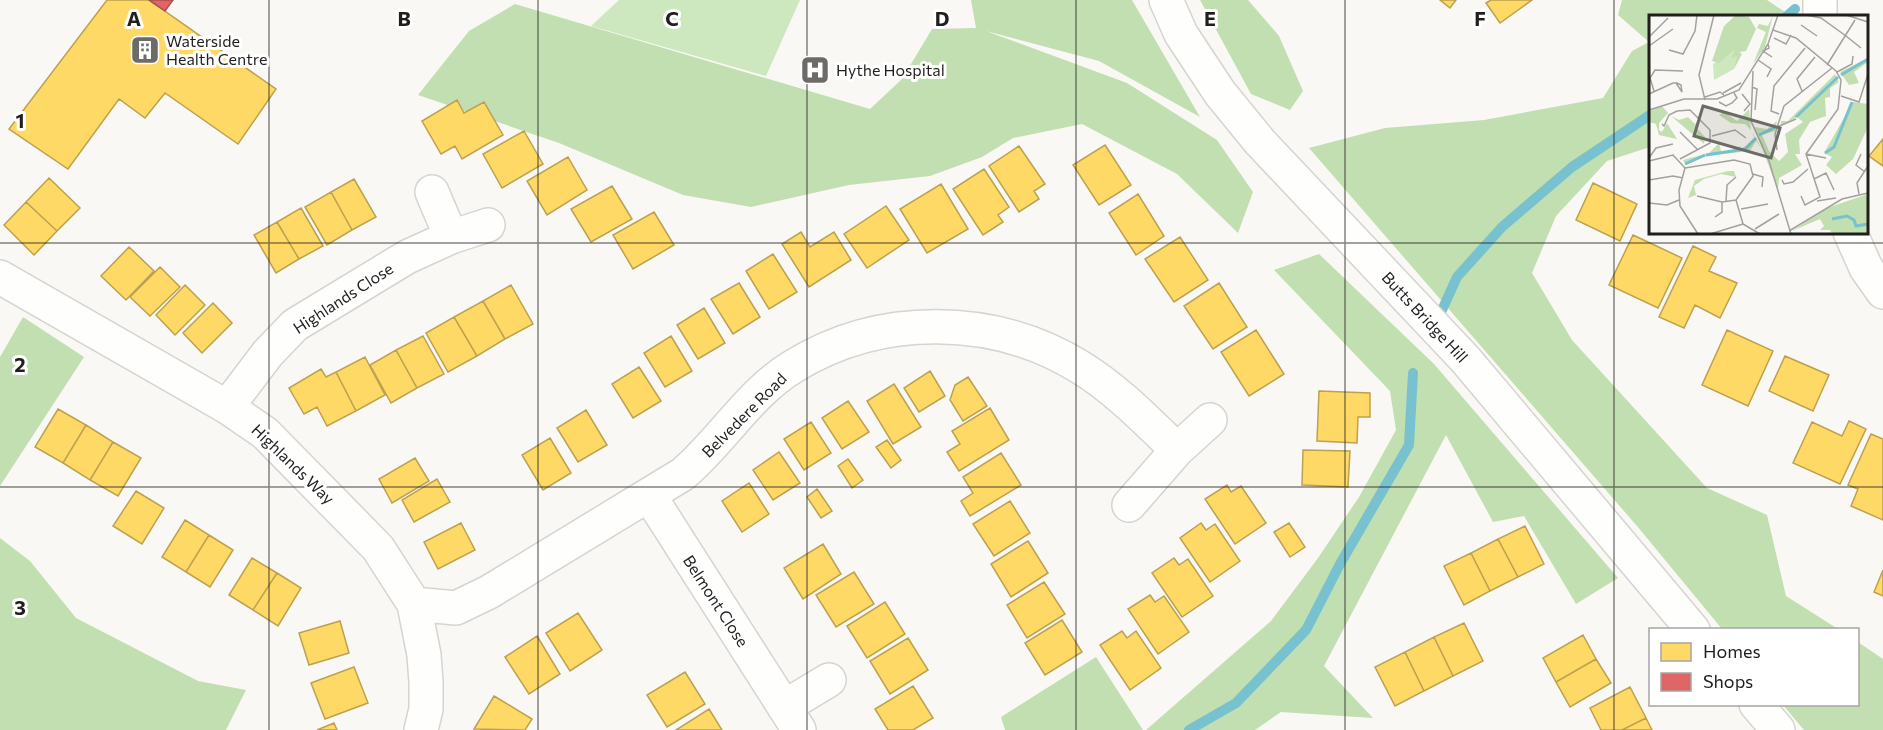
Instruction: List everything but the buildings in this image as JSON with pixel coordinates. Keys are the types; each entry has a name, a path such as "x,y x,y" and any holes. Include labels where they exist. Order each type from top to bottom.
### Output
{"street":[{"name":"Butts Bridge Hill","path":"1166,0 1181,34 1220,93 1260,142 1465,359 1691,628"},
{"path":"432,192 451,237"},
{"name":"Highlands Close","path":"227,406 268,353 295,325 399,262 451,237 489,225"},
{"path":"1851,234 1866,268 1883,292"},
{"name":"Highlands Way","path":"0,277 227,406 265,433 378,548 414,604 425,664 426,709 422,730"},
{"name":"Belvedere Road","path":"414,604 456,608 472,601 649,495 699,461 766,389 792,366 845,342 875,334 936,325 992,332 1061,356 1101,382 1177,450"},
{"path":"1129,505 1177,450 1210,420"},
{"name":"Belmont Close","path":"649,495 792,718 829,680"},
{"path":"1757,706 1778,730"}],"green space":[{"path":"619,0 800,0 766,76 591,26"},
{"path":"971,0 1132,0 1200,117 1099,61 986,31 1127,83 1217,140 1253,192 1238,233 1177,174 1082,124 1013,138 982,157 930,176 849,185 751,207 683,195 559,143 418,95 469,31 515,4 870,109 902,79 932,29 976,28"},
{"path":"1200,0 1248,0 1279,36 1303,91 1290,110 1251,94"},
{"path":"1622,0 1767,0 1790,15 1649,15 1649,42 1618,15"},
{"path":"1649,42 1649,147 1607,161 1556,216 1532,273 1572,340 1707,488 1767,515 1786,596 1836,628 1721,628 1637,526 1309,148 1385,128 1484,120 1603,98 1632,51"},
{"path":"1319,254 1434,364 1618,578 1576,604 1524,516 1493,522 1446,435 1324,666 1373,718 1281,712 1255,730 1146,730 1271,621 1318,558 1359,497 1396,430 1390,391 1274,270"},
{"path":"23,317 84,357 0,486 0,357"},
{"path":"0,538 30,561 76,618 198,681 246,690 226,730 0,730"},
{"path":"1859,643 1883,659 1883,730 1804,730 1784,706 1859,706"},
{"path":"1096,657 1143,730 1005,730 1001,717"}],"waterway":[{"path":"1788,15 1795,9"},
{"path":"1442,310 1457,277 1502,227 1572,167 1649,116"},
{"path":"1189,730 1236,703 1306,630 1340,564 1409,445 1413,373"}],"place":[{"name":"Waterside Health Centre","path":"145,50"},
{"name":"Hythe Hospital","path":"815,70"}]}
